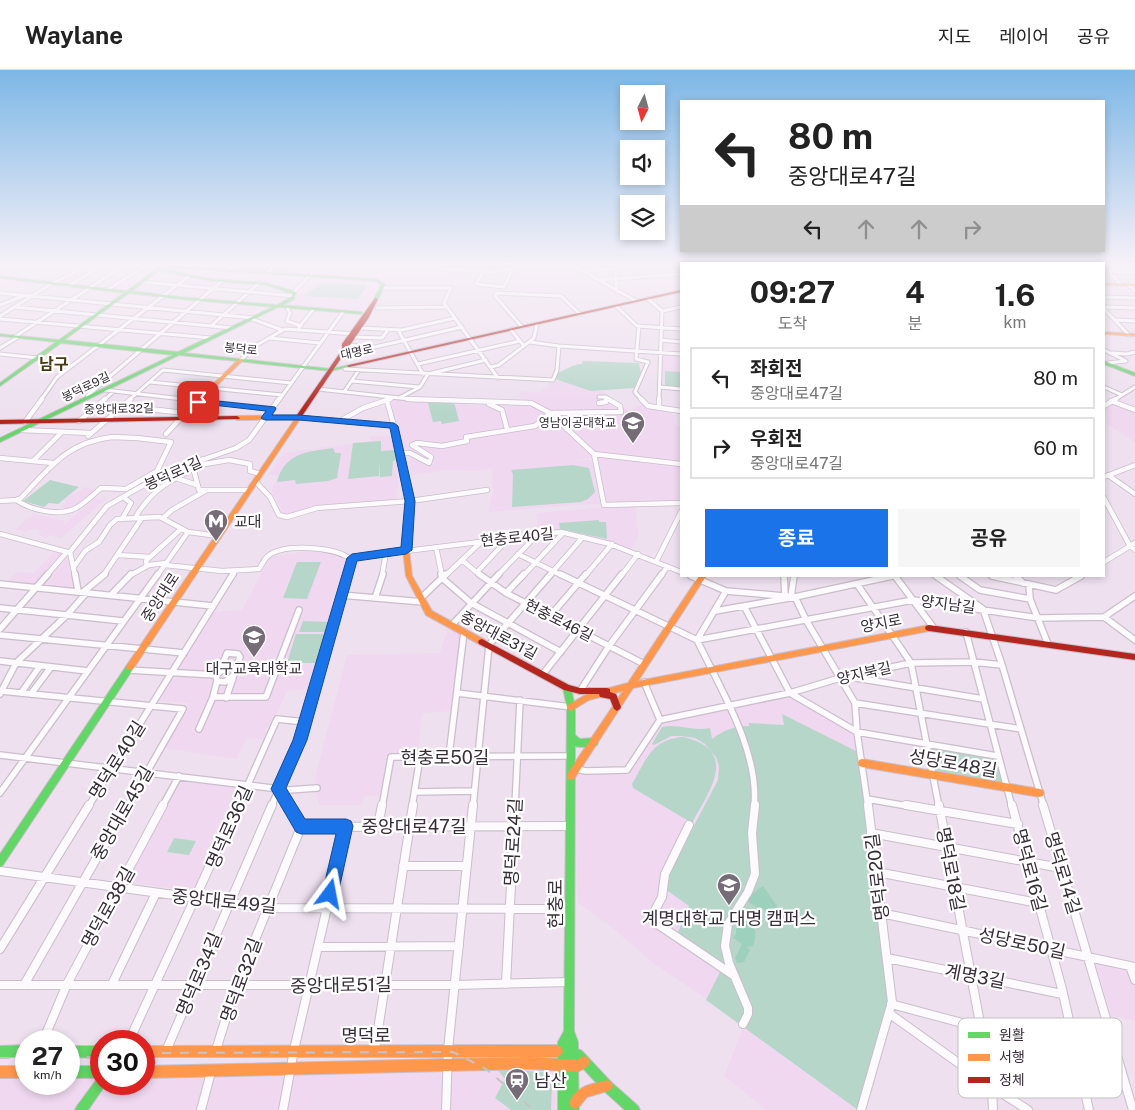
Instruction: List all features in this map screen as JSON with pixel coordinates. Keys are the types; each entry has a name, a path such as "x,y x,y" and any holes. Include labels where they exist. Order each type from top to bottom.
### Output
{"main road":[{"path":"0,385 96,315"},
{"name":"봉덕로9길","path":"0,440 260,315"},
{"name":"중앙대로","path":"0,862 106,701 338,360 346,347 344,344 355,333 366,315"},
{"name":"대명로","path":"331,370 351,368 410,352 578,315"},
{"path":"1105,333 1132,335"},
{"name":"봉덕로","path":"0,335 331,370"},
{"path":"182,416 241,360"},
{"path":"313,368 329,365 338,360 341,365 351,368"},
{"path":"1105,361 1135,375"},
{"path":"313,368 324,379 351,368"},
{"name":"중앙대로32길","path":"0,422 79,421 182,416 299,417"},
{"path":"299,417 394,426"},
{"name":"중앙대로31길","path":"394,426 410,501 406,550 409,576 429,613 567,688 607,691"},
{"path":"571,776 633,685 644,664 703,579"},
{"name":"양지로","path":"633,685 933,627 1134,658"},
{"name":"중앙대로31길","path":"571,707 580,700 633,685"},
{"path":"567,688 571,707"},
{"path":"597,695 613,696 618,707"},
{"name":"현충로","path":"571,707 569,1031 572,1052 573,1108"},
{"path":"570,736 576,743 594,742"},
{"name":"성당로48길","path":"862,763 1040,793"},
{"name":"현충로","path":"564,1110 564,1042 569,1031"},
{"name":"명덕로","path":"155,1052 448,1050 572,1052"},
{"path":"0,1052 15,1051"},
{"path":"572,1052 578,1055 607,1086 634,1110"},
{"name":"명덕로","path":"155,1072 529,1063 578,1066 584,1062"},
{"path":"0,1072 15,1072"},
{"path":"573,1108 576,1099 586,1090 607,1086"},
{"path":"81,1110 92,1095"}],"street":[{"path":"0,348 49,315"},
{"path":"91,315 172,324 232,328"},
{"path":"25,422 57,377 140,315"},
{"path":"87,398 88,394 183,315"},
{"path":"209,315 253,318 282,330 355,333 398,330 455,318"},
{"path":"289,315 287,321 301,326"},
{"path":"298,330 310,315"},
{"name":"봉덕로1길","path":"0,629 101,512 164,473 244,444 250,440 341,315"},
{"path":"453,315 498,378"},
{"path":"511,315 522,327"},
{"path":"626,315 639,326 680,329"},
{"path":"659,408 662,315"},
{"path":"1110,315 1132,335"},
{"path":"211,326 223,316"},
{"path":"0,318 160,335 211,338"},
{"path":"1115,320 1135,321"},
{"path":"491,367 499,365 530,342 534,338 537,324"},
{"path":"639,326 636,359 648,362 635,392 648,406 680,411"},
{"path":"346,347 375,347 462,327"},
{"path":"241,360 255,346 282,330"},
{"path":"369,346 379,330"},
{"path":"355,333 382,338 388,330"},
{"path":"398,330 423,374"},
{"path":"511,330 524,346"},
{"path":"269,338 320,343"},
{"path":"418,364 520,340"},
{"path":"661,340 680,342"},
{"path":"530,342 559,346 680,354"},
{"path":"344,392 352,381 351,368 423,374 553,380 559,346"},
{"path":"1105,350 1109,352 1126,361 1105,361 1109,352"},
{"path":"1109,352 1127,354 1135,352"},
{"path":"0,354 38,358"},
{"path":"398,398 420,387 428,374 486,360"},
{"path":"21,430 89,435 163,370 291,383"},
{"path":"352,381 420,387"},
{"path":"150,382 282,396"},
{"path":"660,387 680,389"},
{"path":"1105,387 1122,395"},
{"path":"1105,405 1135,387"},
{"path":"318,389 392,398 531,403 550,413 594,454 604,504 680,503"},
{"path":"105,390 272,409"},
{"path":"79,421 114,391"},
{"path":"400,453 410,453 429,462 431,457 412,444 442,446 467,441 466,437 535,426 550,413 621,412 620,406 606,397 600,397"},
{"path":"599,404 606,402 606,397"},
{"path":"340,421 363,408 392,398"},
{"path":"387,401 394,426"},
{"path":"1111,401 1135,410"},
{"path":"487,402 502,410 507,430"},
{"path":"502,410 511,402"},
{"path":"122,406 182,416"},
{"path":"166,434 182,416"},
{"path":"33,461 62,433"},
{"path":"0,502 21,498 54,464 79,444 100,438 171,442 158,471 126,489 101,488 73,511 63,514 22,505 16,500"},
{"path":"594,454 680,464"},
{"path":"0,458 53,463"},
{"path":"135,518 141,508 176,478 194,471 203,459"},
{"path":"199,465 229,460 250,464 250,471 261,474"},
{"path":"1106,476 1135,465"},
{"path":"194,471 197,486"},
{"path":"1106,476 1135,494"},
{"path":"176,478 197,486 199,490 250,490"},
{"path":"256,482 268,492 275,503 279,515 287,517 317,508 410,501 487,490"},
{"path":"163,518 172,510 205,490"},
{"path":"122,519 131,503 123,497"},
{"path":"1105,500 1130,546 1135,550"},
{"path":"656,562 680,514"},
{"path":"1,692 16,663 68,615 83,592 105,574 142,518"},
{"path":"73,568 85,551 99,542 114,520 163,518 181,530 219,536"},
{"path":"147,566 146,561 181,530"},
{"path":"0,793 188,532"},
{"path":"506,593 563,533"},
{"name":"현충로40길","path":"352,558 386,552 563,533 612,544 680,572"},
{"path":"0,534 68,552 83,592"},
{"path":"452,625 490,583 538,535"},
{"path":"446,1110 448,1050 489,645 507,622 583,537"},
{"path":"477,572 508,538"},
{"path":"341,595 422,600 442,578 482,541"},
{"path":"1105,560 1135,543"},
{"path":"551,615 612,544"},
{"path":"436,547 442,578 471,603 561,652"},
{"path":"110,595 121,581 147,566 165,564 195,569 235,571 259,569 270,554 296,549 342,551 349,558 352,558"},
{"path":"375,598 384,570 386,552"},
{"path":"518,554 580,582 669,628 697,640 728,705 749,758 755,792 752,830 755,877 750,889 729,918 725,947 734,976 747,1005 748,1014 743,1024"},
{"path":"543,674 638,554"},
{"path":"118,555 150,557"},
{"name":"명덕로34길","path":"166,1051 300,740 352,558"},
{"name":"현충로46길","path":"462,560 490,583 506,593 644,664"},
{"path":"580,690 609,646 667,567"},
{"name":"명덕로40길","path":"0,950 235,571"},
{"path":"784,577 785,596"},
{"path":"793,597 794,577"},
{"path":"715,611 889,577"},
{"path":"895,577 933,627"},
{"path":"937,577 983,609"},
{"path":"961,577 980,590 1030,598"},
{"path":"996,577 1056,590 1079,577"},
{"path":"1017,577 1026,584 1048,644"},
{"path":"703,579 726,592 793,597"},
{"path":"0,584 36,586 213,606"},
{"name":"명덕로18길","path":"857,584 910,663 979,1018"},
{"path":"697,640 726,592"},
{"path":"1135,596 1104,618 1135,640"},
{"name":"명덕로20길","path":"793,597 823,648 843,677 855,703 857,732 877,872 891,1004 890,1014 861,1110"},
{"name":"양지남길","path":"697,640 913,600 1039,618 1104,618"},
{"path":"744,606 790,693 857,732 997,756"},
{"path":"0,608 123,621"},
{"name":"명덕로14길","path":"983,609 1002,666 1106,1018"},
{"path":"213,698 266,696 299,610"},
{"path":"449,756 464,632"},
{"name":"명덕로16길","path":"966,632 991,725 997,756 1018,824 1069,1018"},
{"path":"0,634 184,654"},
{"path":"199,729 213,698 218,675 228,653 238,654 240,657 226,698"},
{"path":"0,661 88,671"},
{"name":"양지북길","path":"660,720 790,693 843,677 910,663 973,662 1002,666"},
{"path":"21,693 40,666"},
{"path":"31,694 51,667"},
{"path":"128,670 171,674 218,675 229,667 234,674"},
{"path":"218,675 225,682 234,674"},
{"path":"843,677 983,699"},
{"path":"576,769 586,771 627,770 660,720 644,682"},
{"name":"중앙대로45길","path":"1,692 183,709 24,985"},
{"path":"456,693 571,707"},
{"name":"명덕로24길","path":"506,984 520,700"},
{"path":"855,703 1021,729"},
{"name":"명덕로36길","path":"134,1030 277,720 305,722"},
{"path":"0,755 113,767 279,789 317,788"},
{"path":"374,1050 420,756"},
{"name":"현충로50길","path":"378,826 391,757 570,756"},
{"name":"명덕로38길","path":"48,1030 67,984 179,776"},
{"path":"279,789 301,826"},
{"path":"415,792 474,791"},
{"path":"867,799 1018,824"},
{"path":"689,825 665,874 662,897 652,916 653,921 734,976"},
{"name":"중앙대로47길","path":"301,826 570,826"},
{"name":"명덕로32길","path":"216,1050 236,986 301,826"},
{"path":"283,1110 294,1050 346,826"},
{"path":"872,833 1061,868"},
{"path":"403,866 466,866"},
{"name":"중앙대로49길","path":"0,871 268,908 570,909"},
{"path":"877,872 1038,902"},
{"path":"112,984 156,893"},
{"name":"성당로50길","path":"880,913 1133,966"},
{"path":"319,946 459,946"},
{"name":"계명3길","path":"887,958 1062,994"},
{"path":"1133,966 1135,980"},
{"name":"중앙대로51길","path":"0,985 194,984 310,986 570,982"},
{"path":"891,1004 958,1022"},
{"path":"890,1014 958,1063"},
{"path":"200,1110 212,1071"},
{"name":"명덕로14길","path":"1122,1072 1133,1110"},
{"path":"1009,1098 1028,1110"}],"shaded area":[{"path":"662,353 680,354 680,388 662,387"},
{"path":"549,381 567,382 591,391 605,391 606,395 629,411 643,403 666,410 674,415 674,424 680,426 680,502 574,505 488,512 493,491 492,469 497,467 475,471 447,470 411,475 409,458 418,456 407,451 402,444 399,424 396,422 391,404 394,400 488,405 500,414 507,432 505,415 496,406 497,404 536,407 543,410 574,438 591,458 569,461 592,460 597,457 541,405 534,402 521,401 519,391 541,392 541,388 548,388"},
{"path":"1110,403 1135,411 1135,442 1105,423 1105,406"},
{"path":"394,436 399,459 396,475 399,476 397,499 314,507 284,515 271,490 279,476 269,474 284,453 370,441 370,437"},
{"path":"85,487 95,490 72,509 61,507 68,501 64,500"},
{"path":"95,498 105,500 61,538 51,535 52,533 46,538 38,535 42,531 35,529 26,532 15,529 34,514 66,521 59,529"},
{"path":"635,506 639,535 631,551 561,532 539,534 536,513"},
{"name":"대구교육대학교","path":"307,551 337,553 347,561 315,689 287,691 265,740 247,738 236,759 165,748 190,703 158,701 212,612 242,610 270,557"},
{"path":"54,552 70,552 78,591 4,584 16,572 34,573"},
{"path":"448,628 462,634 452,711 422,713 418,752 389,753 380,796 365,796 362,805 319,805 314,782 347,655 440,653"},
{"name":"계명대학교 대명 캠퍼스","path":"791,696 855,733 887,1015 856,1110 767,1110 724,1076 744,1026 743,1023 653,963 608,924 577,902 576,773 627,773 663,721"},
{"path":"180,780 243,787 196,892 127,882"},
{"path":"1095,962 1135,971 1135,1021 1112,1016"},
{"path":"529,1063 564,1065 565,1110 0,1110 0,1070 15,1070 15,1095 80,1095 80,1069 90,1069 90,1095 155,1095 155,1068"}],"green space":[{"path":"583,361 639,363 641,373 634,388 591,391 555,379 557,373 582,364"},
{"path":"665,371 680,372 680,387 665,386"},
{"path":"428,403 452,403 455,405 459,421 442,424 441,421 433,422"},
{"path":"381,441 381,451 395,450 396,460 393,461 392,476 380,477 380,462 379,476 348,479 353,443"},
{"path":"333,448 335,453 341,453 337,478 328,481 296,484 295,480 277,482 281,472 292,459 306,453"},
{"path":"573,465 589,468 595,492 588,499 581,502 512,507 513,474 511,470"},
{"path":"50,480 79,487 58,504 49,503 44,507 23,501"},
{"path":"599,520 599,522 606,522 607,539 560,529 559,523"},
{"path":"297,562 321,562 307,599 283,598"},
{"path":"303,621 328,622 325,632 299,632"},
{"path":"296,634 330,634 322,663 287,663"},
{"name":"계명대학교 대명 캠퍼스","path":"782,714 860,753 891,1004 858,1110 706,1000 722,968 676,937 689,906 668,891 668,875 718,780 719,766 716,757 705,744 695,738 671,736 654,745 652,744 662,727 710,728 712,739 729,729 749,726 749,723 784,725"},
{"path":"683,737 700,743 711,751 716,761 716,772 712,785 692,823 633,788 632,784 646,759 657,746 672,739"},
{"path":"926,745 997,756 1007,787 932,775"},
{"path":"174,838 196,841 189,855 167,852"},
{"path":"763,886 777,906 775,912 760,909 746,901 748,894"},
{"path":"746,914 748,914 754,926 754,942 753,946 747,947 750,950 744,962 737,963 735,958 742,944 733,938 736,934 736,928 740,928"},
{"path":"497,1069 543,1072 552,1086 551,1110 511,1110 495,1098 505,1079"}],"railway":[{"path":"155,1053 453,1052 486,1069 534,1110"},
{"path":"80,1057 90,1057"},
{"path":"0,1058 15,1058"}],"traffic: fast":[{"path":"0,385 97,315"},
{"path":"0,440 260,315"},
{"path":"0,335 331,370 349,366"},
{"path":"1105,362 1135,375"},
{"path":"0,862 130,667"},
{"path":"567,688 571,707 569,1031 572,1042 573,1110"},
{"path":"571,737 578,743 594,742"},
{"path":"564,1110 564,1042 569,1031"},
{"path":"0,1052 15,1051"},
{"path":"557,1051 578,1055 607,1086 634,1110"},
{"path":"80,1052 90,1052"},
{"path":"80,1072 90,1072"},
{"path":"81,1110 92,1095"}],"traffic: slow":[{"path":"1105,333 1135,335"},
{"path":"180,419 241,360"},
{"path":"130,667 300,415"},
{"path":"237,418 299,417 393,426 410,501 406,550 409,576 429,613 482,642"},
{"path":"571,776 702,577"},
{"path":"571,707 587,697 633,685 929,628"},
{"path":"862,763 1040,793"},
{"path":"155,1052 557,1051"},
{"path":"155,1072 529,1063 578,1066 584,1062"},
{"path":"0,1072 15,1072"},
{"path":"575,1103 584,1092 607,1086"}],"traffic: jam":[{"path":"344,349 344,344 365,315"},
{"path":"300,415 368,315"},
{"path":"349,366 577,315"},
{"path":"0,422 237,418"},
{"path":"929,628 1135,657"},
{"path":"482,642 567,688 580,691 607,691"},
{"path":"603,695 613,696 617,707"}],"place":[{"name":"영남이공대학교","path":"633,444"},
{"name":"교대","path":"216,542"},
{"name":"대구교육대학교","path":"254,658"},
{"name":"계명대학교 대명 캠퍼스","path":"729,906"},
{"name":"남산","path":"517,1101"}],"district":[{"name":"남구","path":"54,364"}],"route":[{"path":"198,402 272,409 265,418 299,417 394,426 410,501 406,550 352,558 300,740 279,789 301,826 346,826 330,894"}]}
